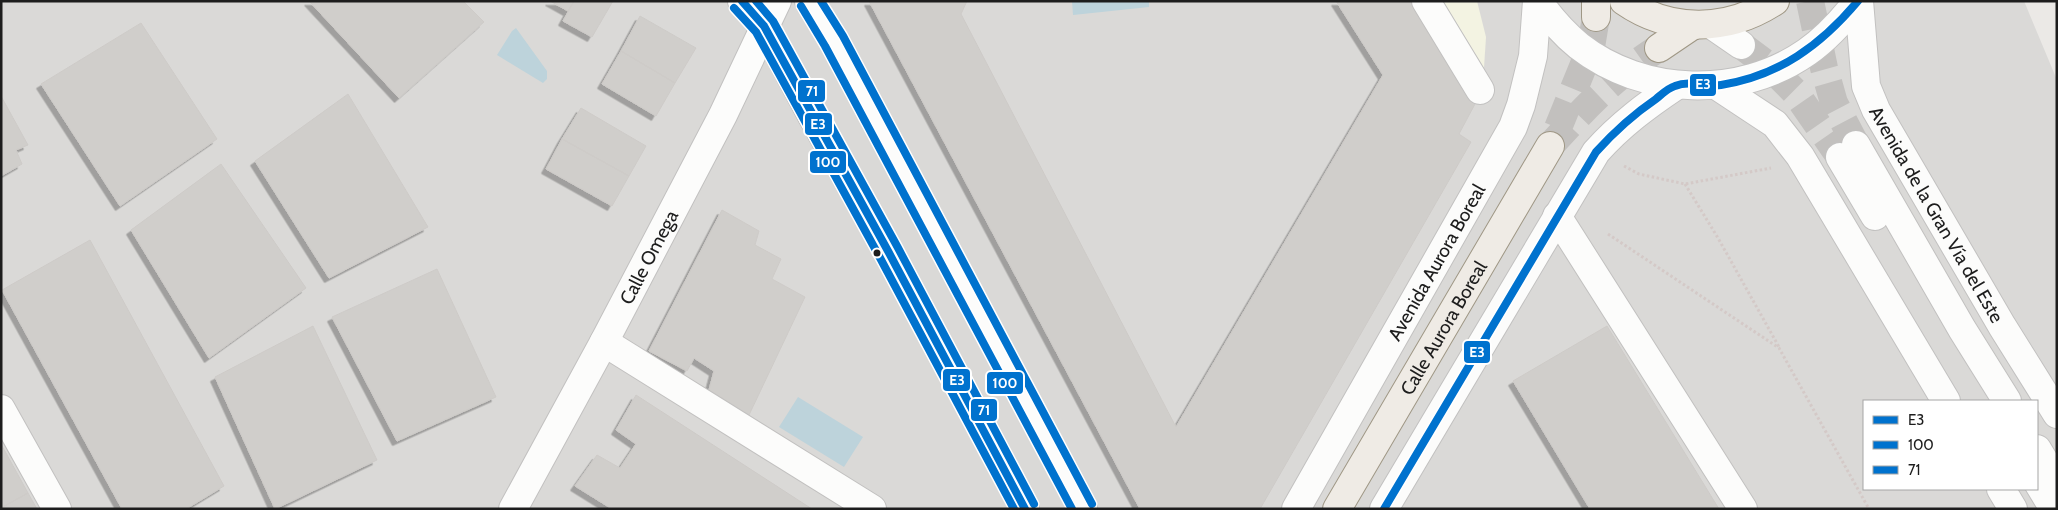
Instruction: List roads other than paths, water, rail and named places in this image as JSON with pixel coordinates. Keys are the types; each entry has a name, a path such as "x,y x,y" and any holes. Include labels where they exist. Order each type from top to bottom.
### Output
{"main road":[{"path":"1624,1 1635,9 1658,19 1703,25 1740,19 1775,1"},
{"path":"1658,48 1703,25"},
{"name":"Calle Aurora Boreal","path":"1337,509 1550,146"}],"street":[{"path":"742,1 764,26 888,251 1025,509"},
{"name":"Calle Omega","path":"513,509 604,342 723,114 764,26 778,1"},
{"path":"809,1 834,41 1083,509"},
{"path":"1426,1 1480,90"},
{"path":"1537,1 1563,32 1598,59 1636,76 1677,85 1716,85 1756,77 1800,56 1823,40 1838,26 1859,1"},
{"name":"Avenida Aurora Boreal","path":"1296,509 1513,127 1521,105 1533,56 1537,1"},
{"name":"Avenida de la Gran Vía del Este","path":"1859,1 1866,86 1876,110 2002,326 2057,414"},
{"path":"1703,25 1740,46"},
{"path":"1384,509 1596,152 1614,132 1638,111 1677,85"},
{"path":"1716,85 1775,124 1800,156 1945,400"},
{"name":"Avenida de la Gran Vía del Este","path":"1986,400 1848,151 2006,400"},
{"path":"1557,216 1743,509"},
{"path":"604,342 872,509"},
{"path":"1,409 56,509"},
{"path":"2038,451 2057,482"},
{"path":"2038,483 2054,509"},
{"path":"2002,490 2013,509"}],"water":[{"path":"1072,1 1149,1 1149,7 1073,15"},
{"path":"516,28 547,71 547,79 543,83 497,55 512,31"},
{"path":"798,397 863,437 844,467 779,427"}],"tunnel":[{"path":"1810,1 1824,68 1834,103 1856,145"},
{"path":"1558,128 1591,47 1596,17"},
{"path":"1741,45 1769,66 1795,92 1840,157"},
{"path":"1550,146 1614,81 1659,48"}]}
